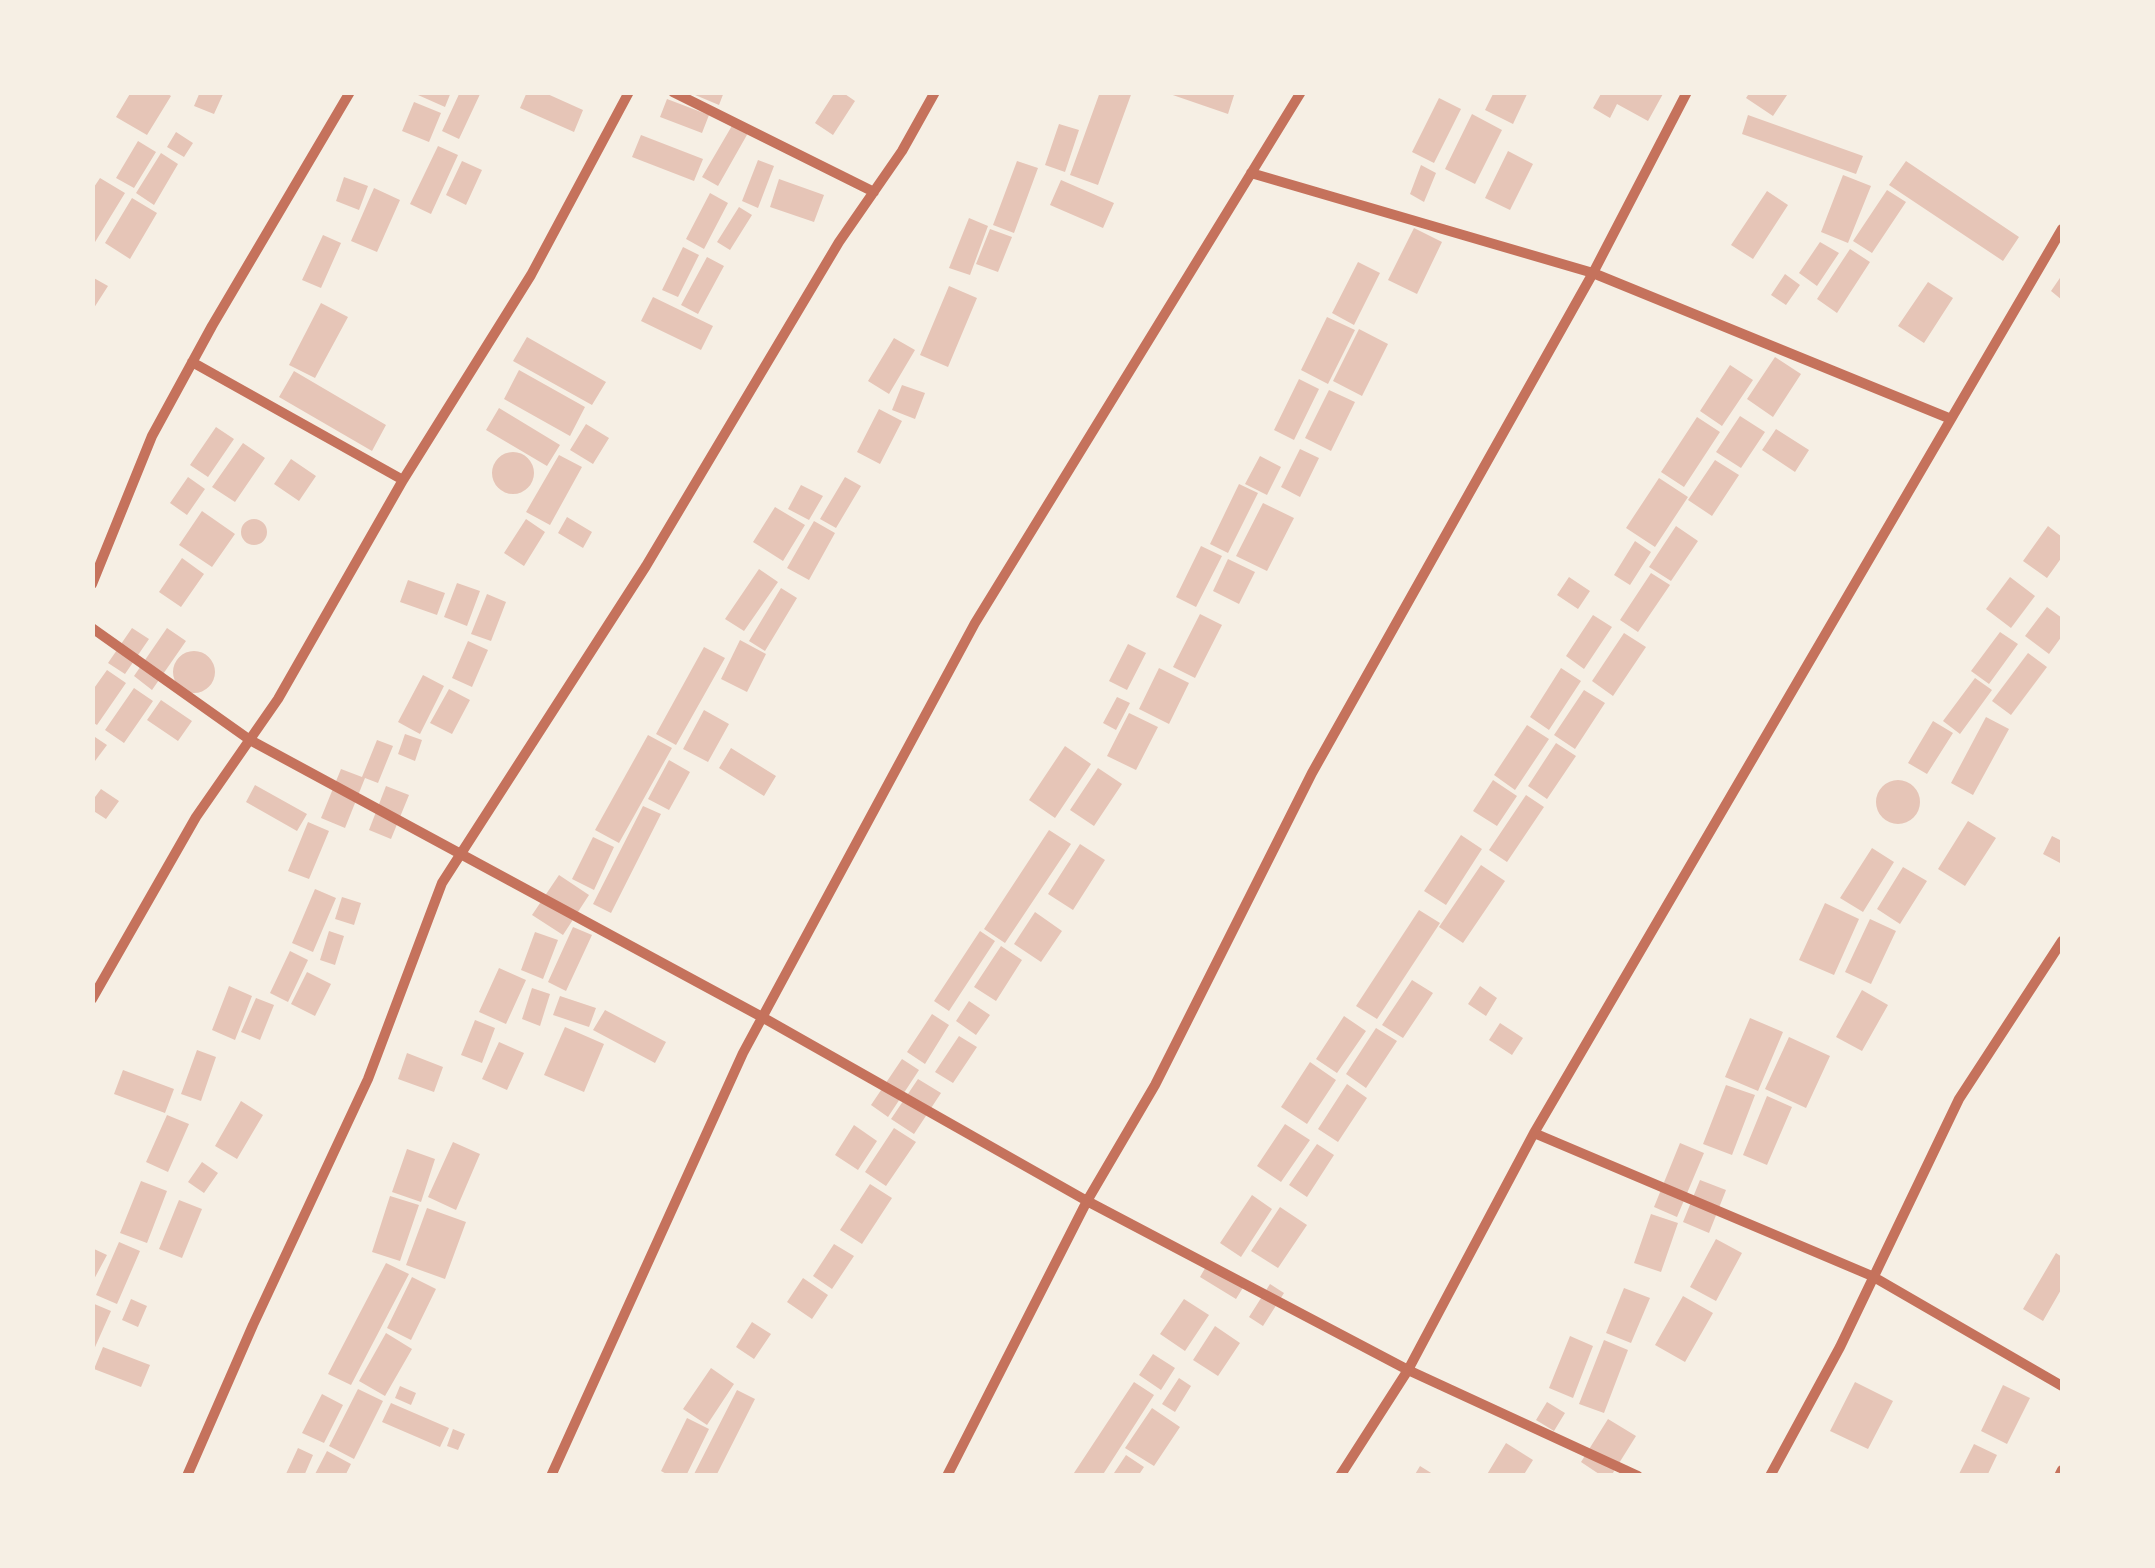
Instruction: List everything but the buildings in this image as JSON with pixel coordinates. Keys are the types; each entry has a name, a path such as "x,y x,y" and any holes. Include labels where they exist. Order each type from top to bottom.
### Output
{"street":[{"path":"92,584 152,436 350,92"},
{"path":"92,999 196,817 278,699 403,480 531,275 629,92"},
{"path":"673,92 874,192"},
{"path":"187,1476 368,1079 442,883 646,566 839,242 902,150 935,92"},
{"path":"551,1476 743,1053 975,622 1300,92"},
{"path":"947,1476 1087,1200 1155,1085 1312,773 1593,273 1687,92"},
{"path":"1251,173 1593,273 1951,419"},
{"path":"1340,1476 1408,1370 1534,1132 2062,228"},
{"path":"192,362 403,480"},
{"path":"92,628 250,740 762,1017 1087,1200 1408,1370 1638,1476"},
{"path":"1770,1476 1840,1347 1959,1099 2062,941"},
{"path":"1534,1132 1872,1276 2062,1386"}]}
